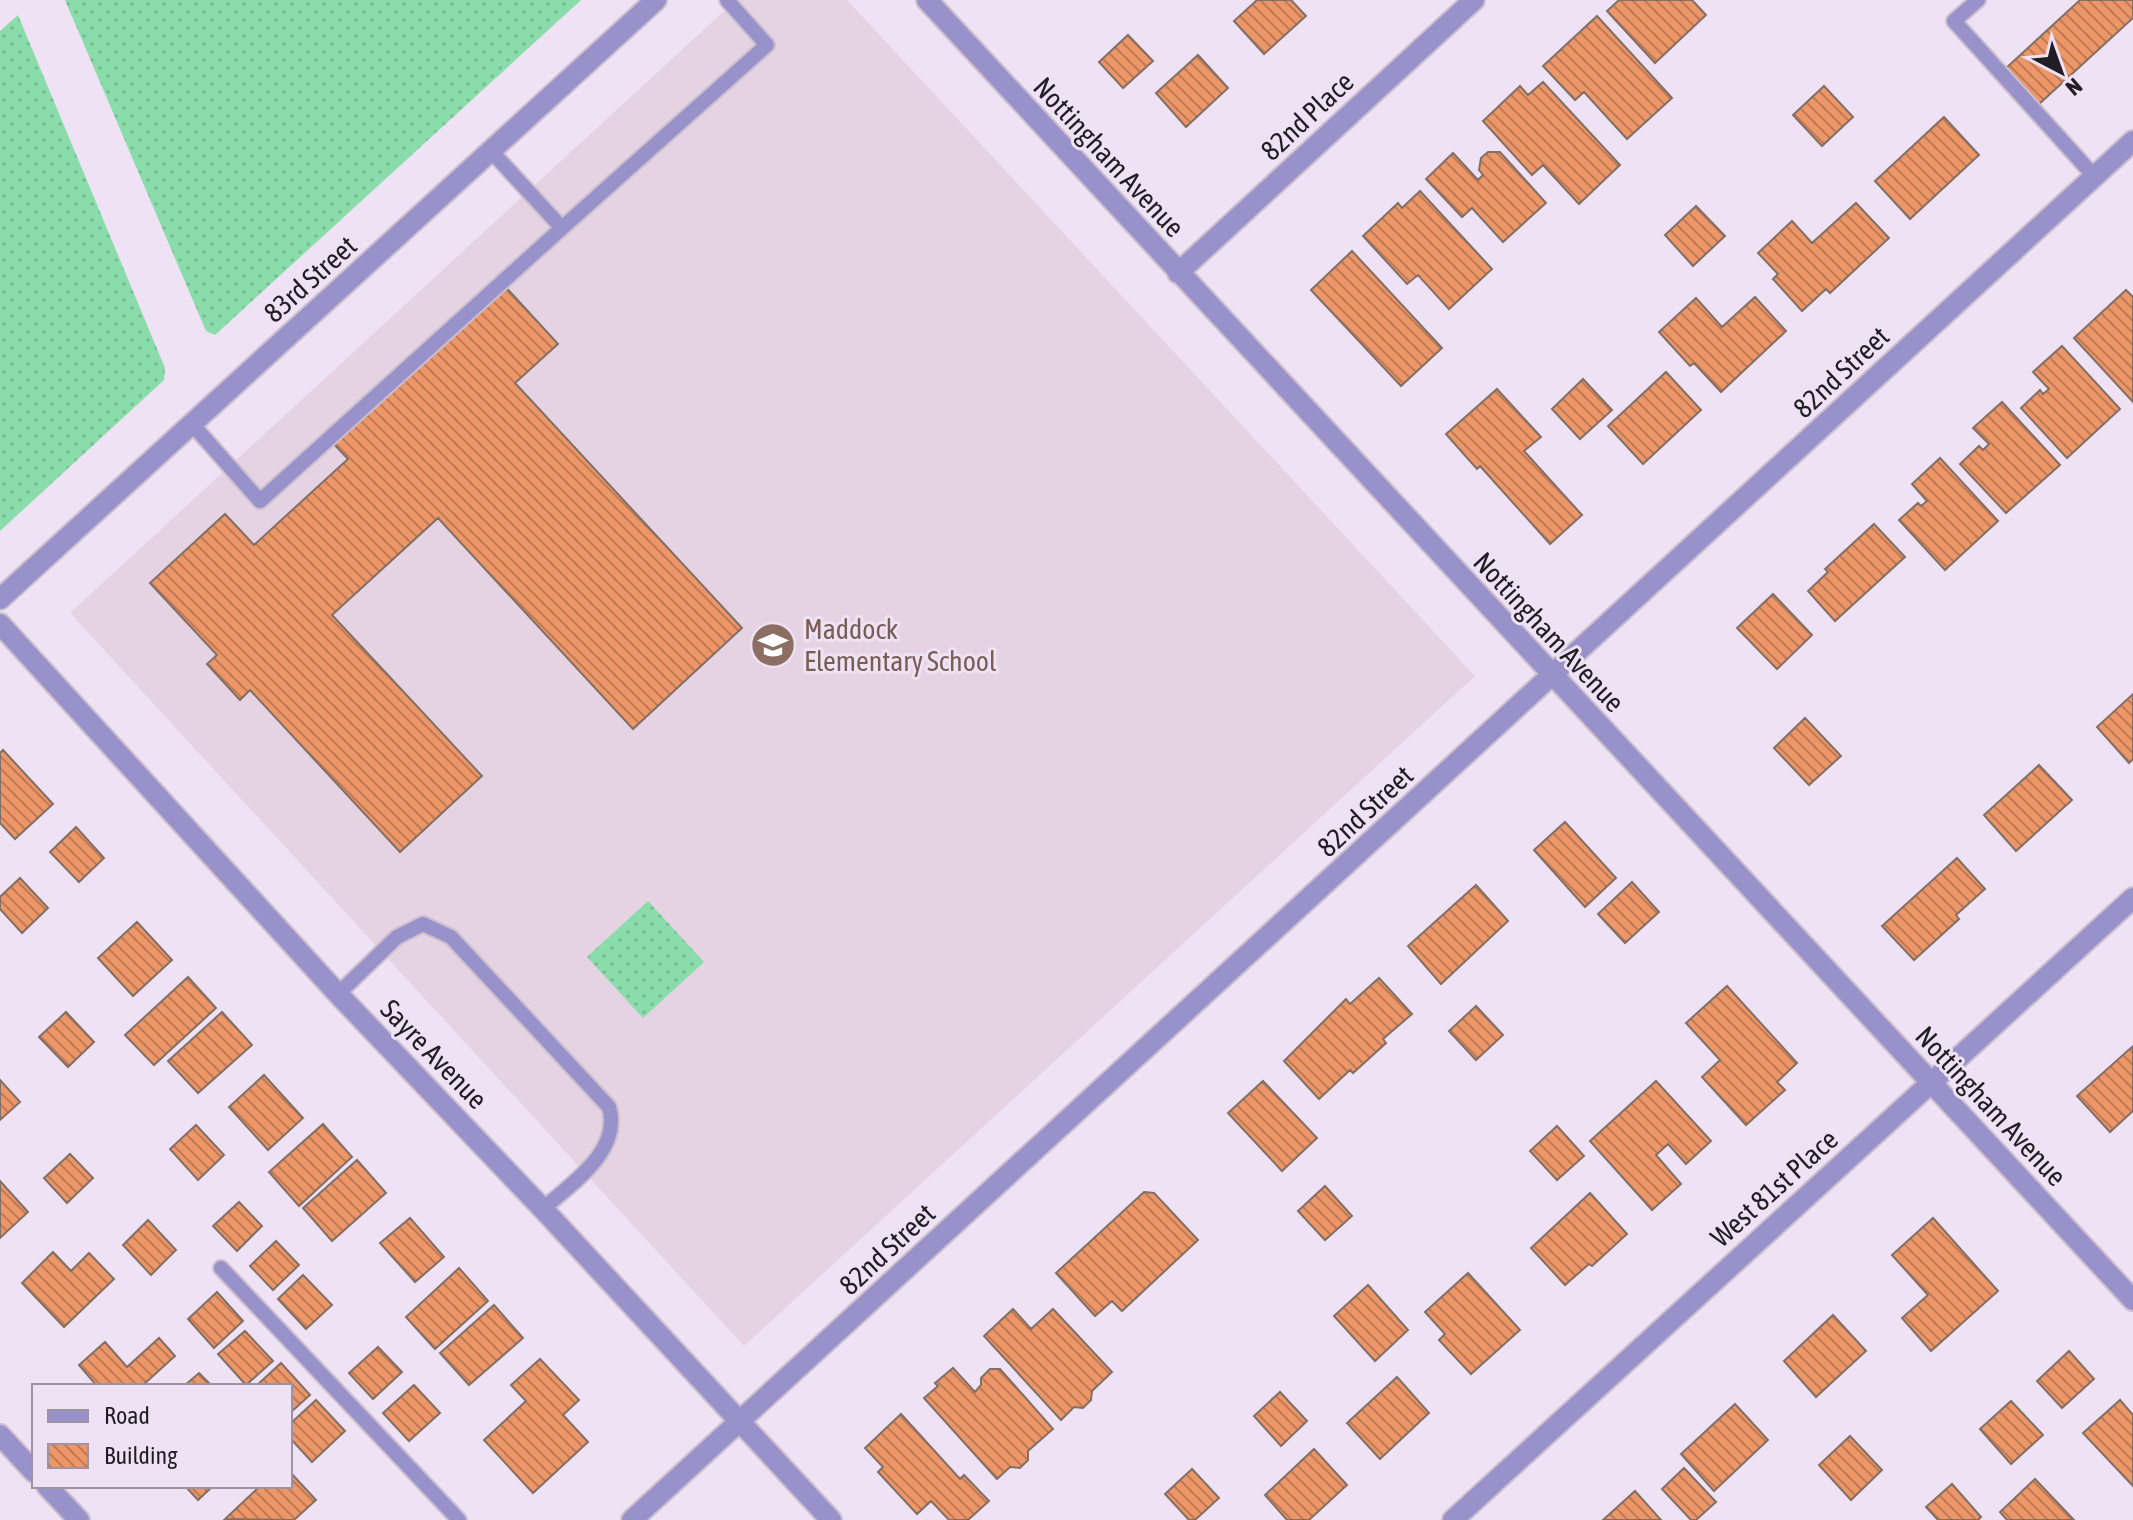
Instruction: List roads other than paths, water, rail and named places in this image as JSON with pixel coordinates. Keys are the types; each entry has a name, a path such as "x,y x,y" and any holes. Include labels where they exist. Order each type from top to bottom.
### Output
{"street":[{"name":"83rd Street","path":"0,599 656,0"},
{"name":"Nottingham Avenue","path":"927,0 2133,1300"},
{"name":"82nd Place","path":"1178,273 1474,0"},
{"name":"82nd Street","path":"632,1520 2133,141"},
{"name":"Sayre Avenue","path":"0,624 338,994 543,1209 831,1520"},
{"name":"West 81st Place","path":"1453,1520 2133,898"},
{"path":"0,1435 32,1470"},
{"path":"49,1488 79,1520"}],"lane":[{"path":"192,424 260,501 767,45 727,0"},
{"path":"1978,0 1954,21 2094,176"},
{"path":"492,152 562,228"},
{"path":"338,994 397,937 423,924 451,937 609,1107 613,1121 609,1138 595,1161 543,1209"},
{"path":"221,1268 459,1520"}],"place":[{"name":"Maddock Elementary School","path":"773,645"}]}
